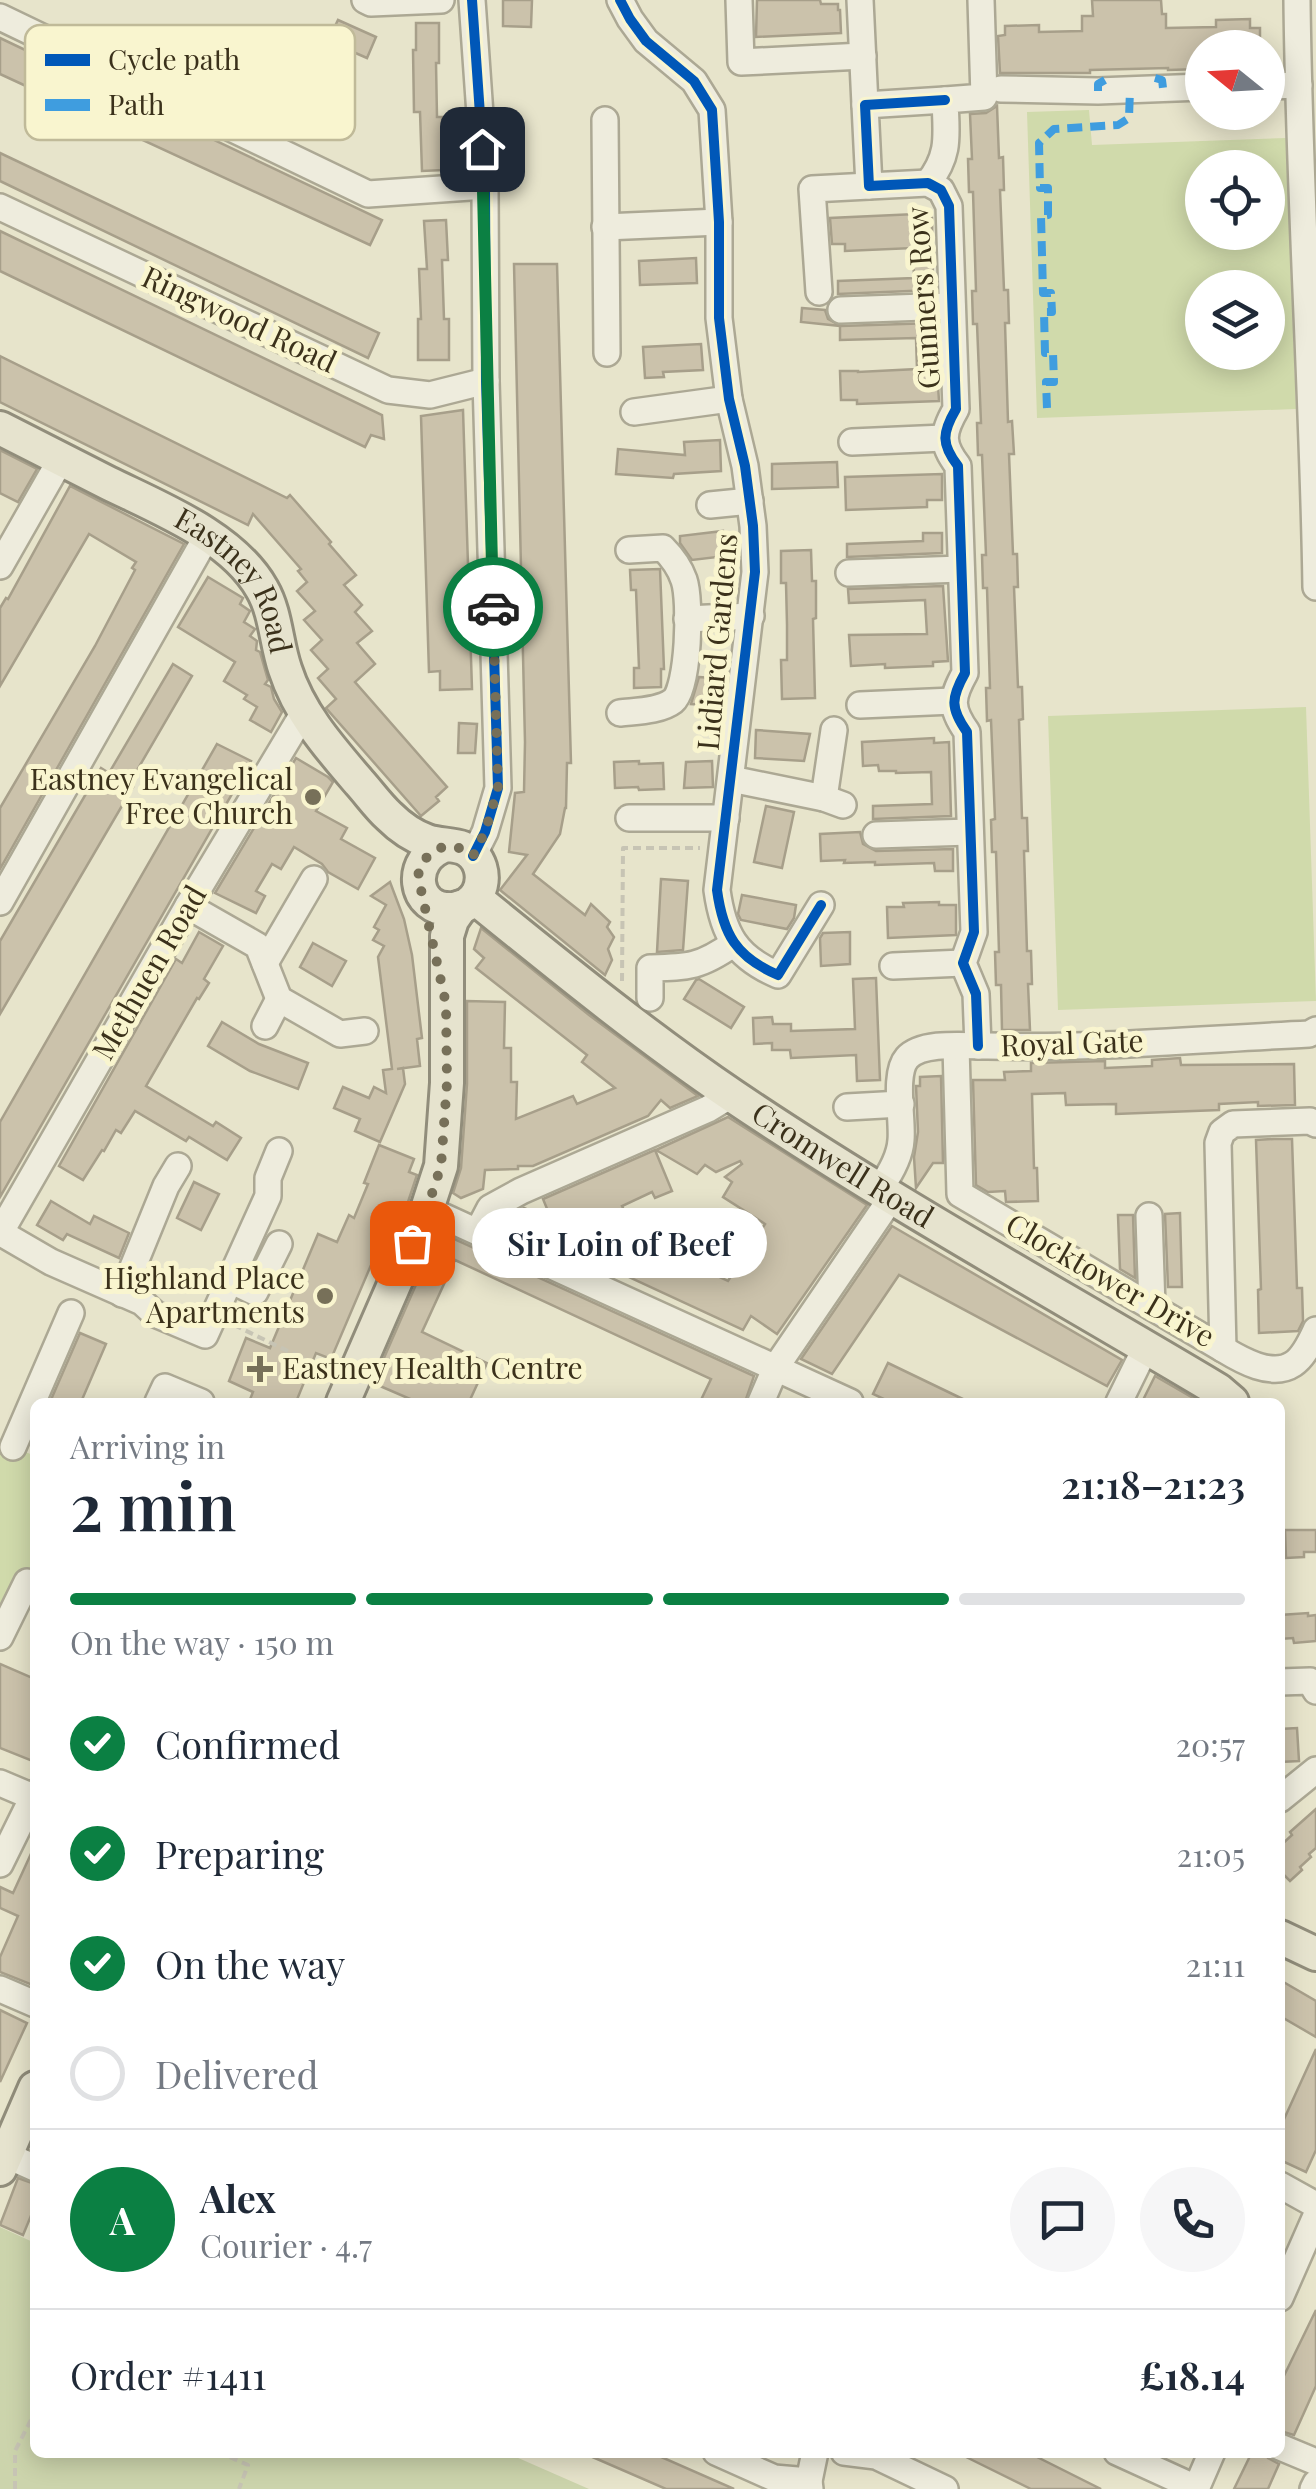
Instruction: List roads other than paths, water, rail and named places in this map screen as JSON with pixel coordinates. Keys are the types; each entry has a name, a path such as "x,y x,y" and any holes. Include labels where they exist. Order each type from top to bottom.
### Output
{"main road":[{"name":"Eastney Road","path":"0,428 186,522 238,559 263,590 285,668 304,714 389,816 413,835 459,850"},
{"name":"Eastney Road","path":"389,816 420,884 446,1004"},
{"path":"352,1394 441,1166 447,1083 447,936 452,920 482,882 482,870 459,850 435,849 420,865 420,884"},
{"name":"Cromwell Road","path":"420,884 429,901 438,907 450,909 468,902 636,1007 732,1095 886,1193 1227,1398"},
{"path":"1285,1939 1316,1954"},
{"path":"14,2164 30,2106"}],"street":[{"path":"365,0 442,0"},
{"path":"459,850 485,832 498,788 486,381 485,186 472,0"},
{"name":"Lidiard Gardens","path":"620,0 646,40 694,81 712,110 719,318 729,399 746,466 755,572 716,890 720,916 733,944"},
{"path":"739,0 741,62 863,56"},
{"path":"860,0 869,186"},
{"path":"865,105 984,97 981,0"},
{"path":"1297,0 1316,587"},
{"path":"0,17 25,29"},
{"path":"1285,85 1299,85"},
{"path":"1001,90 1185,88"},
{"name":"Gunners Row","path":"944,438 956,409 949,206 935,186 947,150 945,100"},
{"path":"604,120 606,353"},
{"path":"256,140 368,194 485,186"},
{"path":"818,292 812,189 935,186"},
{"name":"Ringwood Road","path":"0,207 388,390 430,395 486,381"},
{"path":"605,227 718,222"},
{"path":"841,310 952,306"},
{"path":"634,412 729,399"},
{"path":"852,442 944,438 948,454 958,466 965,673 953,701 957,718 967,732 974,932 964,963 976,994 967,1046"},
{"path":"0,566 61,459"},
{"path":"710,504 750,501"},
{"path":"0,902 208,536"},
{"path":"620,714 651,709 675,699 688,656 686,583 677,565 663,548 629,550"},
{"path":"849,573 961,569"},
{"name":"Lidiard Gardens","path":"687,618 751,616"},
{"path":"860,705 953,701"},
{"name":"Methuen Road","path":"0,1233 188,906 304,714"},
{"name":"Lidiard Gardens","path":"731,779 834,802 834,730"},
{"path":"629,818 726,818"},
{"path":"876,835 970,832"},
{"path":"265,963 314,879"},
{"path":"188,906 258,946 279,999 342,1029 328,1058"},
{"path":"636,1007 650,968 699,964 733,944 746,958 778,976 821,906"},
{"path":"893,966 964,963"},
{"path":"265,1026 279,999"},
{"name":"Royal Gate","path":"763,1398 776,1367 886,1193 902,1143 902,1064 909,1055 920,1048 1030,1047 1308,1034 1316,1030"},
{"name":"Clocktower Drive","path":"967,1046 960,1194 1223,1349"},
{"path":"478,1231 490,1208 732,1095"},
{"path":"847,1107 901,1104"},
{"name":"Clocktower Drive","path":"1223,1349 1218,1143 1222,1132 1232,1124 1316,1124"},
{"path":"0,1233 51,1262 205,1335 268,1196 268,1178 280,1151"},
{"path":"122,1294 178,1166"},
{"path":"427,1209 842,1398"},
{"path":"1149,1216 1152,1307"},
{"path":"230,1280 255,1292 279,1244"},
{"path":"36,1398 71,1313"},
{"path":"1223,1349 1257,1366 1292,1365 1316,1330"},
{"path":"1121,1398 1146,1347"},
{"path":"160,1398 165,1387 191,1398"},
{"path":"16,1448 30,1414"},
{"path":"0,1637 30,1583"},
{"path":"1285,1682 1310,1681 1316,1690"},
{"path":"1285,1795 1316,1770"},
{"path":"0,1864 22,1791"},
{"path":"0,1989 30,2002"},
{"path":"1285,2187 1316,2205"},
{"path":"1285,2287 1316,2216"},
{"path":"1285,2449 1316,2462"},
{"path":"729,2458 774,2478 810,2485 814,2458"},
{"path":"880,2458 945,2489"},
{"path":"1130,2458 1196,2489 1209,2458"}],"place":[{"name":"Eastney Evangelical Free Church","path":"313,797"},
{"name":"Sir Loin of Beef","path":"412,1243"},
{"name":"Highland Place Apartments","path":"325,1296"},
{"name":"Eastney Health Centre","path":"260,1369"}]}
